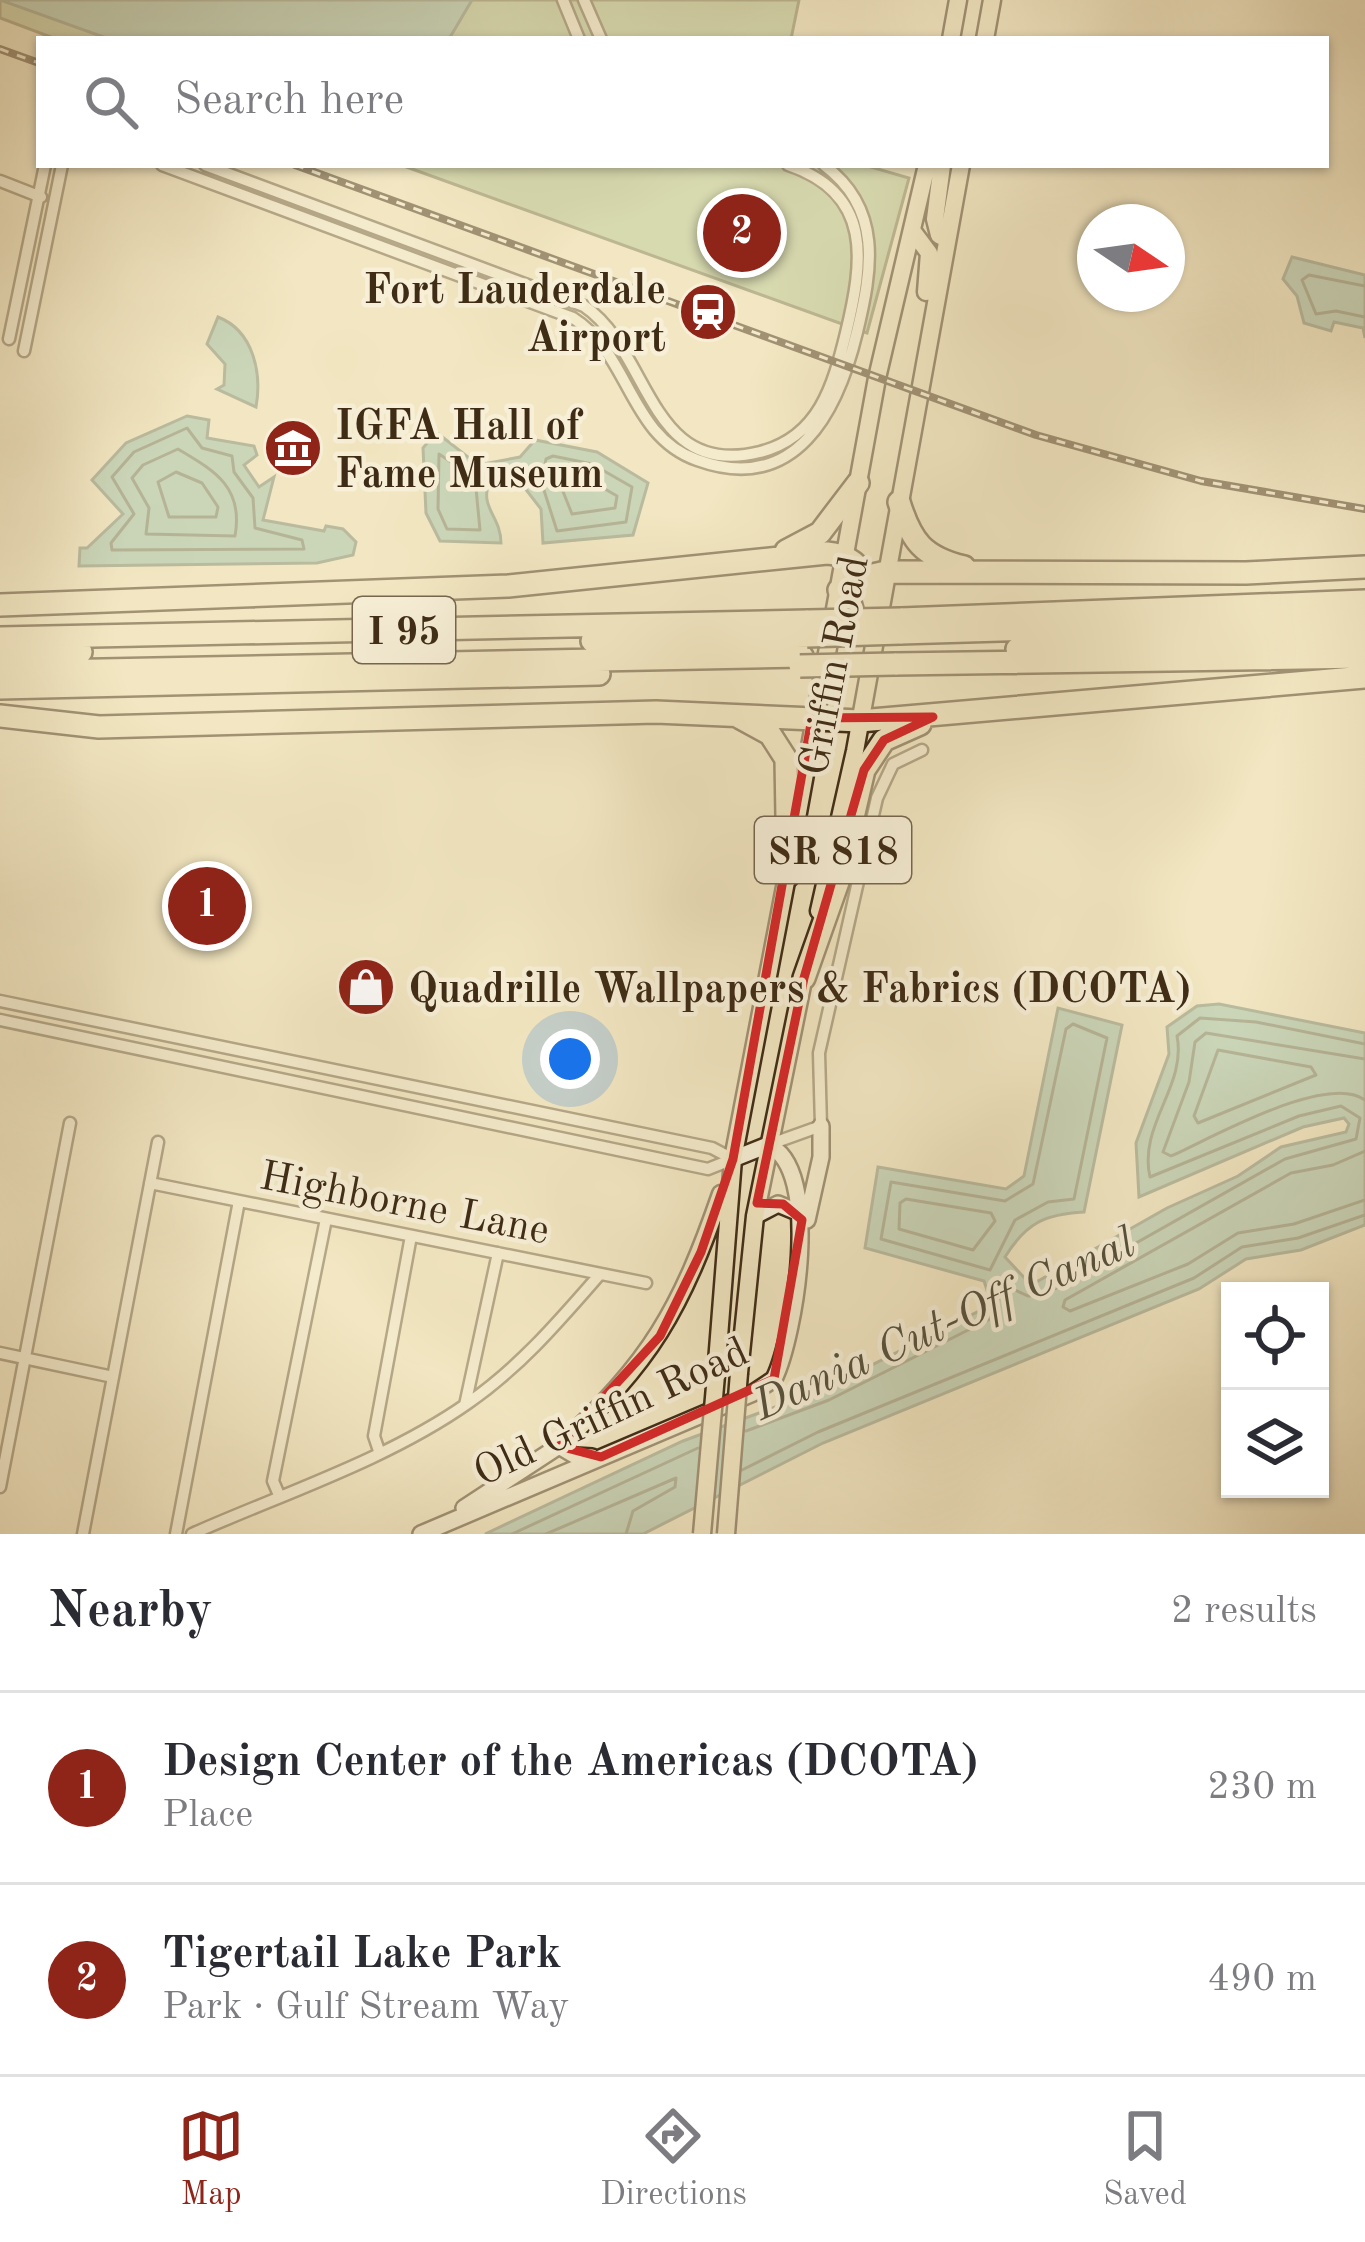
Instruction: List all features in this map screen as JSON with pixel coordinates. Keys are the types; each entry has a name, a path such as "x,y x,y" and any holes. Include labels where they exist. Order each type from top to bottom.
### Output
{"highway":[{"path":"769,559 820,533 858,483"},
{"path":"899,502 906,529 929,556 999,575"},
{"path":"0,605 508,586 844,554 876,574"},
{"path":"839,590 876,574 1365,567"},
{"path":"876,574 878,617"},
{"name":"I 95","path":"0,638 804,645 898,642 1365,601"},
{"path":"898,642 1365,619"},
{"path":"898,642 1365,637"},
{"name":"I 95","path":"0,688 424,682 804,645 898,642 1365,657"},
{"path":"0,654 804,645"},
{"path":"0,672 804,645"},
{"path":"0,716 119,727 634,713 860,721 1365,677"},
{"path":"736,716 770,734 787,759 788,876"},
{"path":"803,978 838,882 872,754 900,730 932,717"}],"main road":[{"path":"952,36 958,0"},
{"path":"986,36 992,0"},
{"name":"Griffin Road","path":"702,1534 733,1159 844,554 926,168"},
{"path":"942,168 934,219 939,235 947,239"},
{"name":"Griffin Road","path":"876,574 899,502 960,168"},
{"path":"914,233 929,253 922,316 929,336"},
{"name":"Griffin Road","path":"726,1534 755,1216 878,617"},
{"path":"559,1446 621,1385 669,1324 689,1285 733,1159"}],"street":[{"path":"563,0 578,36"},
{"path":"584,0 601,36"},
{"path":"9,339 45,168"},
{"path":"24,351 61,168"},
{"path":"170,168 573,318 603,342 644,419 660,436 691,458 734,467 772,461 808,440 842,388 868,283 871,244 856,200 827,168"},
{"path":"213,168 584,306 621,339 662,422 703,448 745,454 784,443 825,404 861,266 858,236 838,197 814,176 795,168"},
{"path":"0,181 55,202"},
{"path":"801,1240 819,1169 819,1053 880,789 896,761 922,750"},
{"path":"0,1001 712,1148 733,1159"},
{"path":"0,1020 708,1168 821,1126"},
{"path":"0,1487 70,1123"},
{"path":"83,1534 158,1142"},
{"name":"Old Griffin Road","path":"419,1534 774,1379 802,1214 788,1161 769,1145"},
{"name":"Highborne Lane","path":"150,1183 646,1283"},
{"path":"176,1534 239,1201"},
{"path":"755,1216 778,1204 802,1214"},
{"path":"280,1496 273,1481 326,1219"},
{"path":"379,1451 374,1436 411,1236"},
{"path":"466,1405 498,1253"},
{"path":"192,1534 379,1451 466,1405 535,1349 600,1274"},
{"path":"0,1353 113,1377"},
{"path":"559,1446 576,1456 601,1457"},
{"name":"Old Griffin Road","path":"419,1534 496,1490 559,1446"}],"highlighted area":[{"path":"933,717 884,740 864,770 804,978 757,1203 783,1204 802,1220 774,1379 601,1457 559,1446 660,1336 701,1252 733,1159 812,718"}],"shaded area":[{"path":"0,0 799,0 792,36 48,36 0,18"},
{"path":"409,168 874,168 909,178 867,333"}],"water":[{"path":"0,0 472,0 451,36 101,36"},
{"path":"1292,257 1365,275 1365,338 1363,328 1334,322 1331,331 1304,323 1297,296 1283,279"},
{"path":"218,317 240,332 253,355 256,407 217,389 224,385 225,364 207,344"},
{"path":"187,416 209,420 207,438 254,446 257,455 244,465 259,487 274,477 263,520 324,531 326,526 343,529 356,542 353,555 317,563 79,566 80,548 87,548 123,514 92,480 126,443"},
{"path":"436,432 478,465 520,457 535,440 597,452 648,483 633,535 543,543 541,509 524,487 535,465 491,478 488,504 501,543 440,541 426,513 423,448"},
{"path":"1219,1004 1365,1033 1365,1225 1301,1250 1246,1259 1199,1289 823,1443 643,1534 485,1534 683,1441 824,1389 985,1308 989,1296 984,1281 865,1248 878,1167 1006,1189 1024,1176 1058,1008 1122,1025 1084,1212 1038,1222 1005,1257 1031,1285 1167,1208 1238,1176 1281,1147 1346,1132 1349,1124 1344,1118 1303,1127 1139,1197 1136,1143 1169,1054 1167,1027 1197,1006"}],"railway":[{"path":"0,49 36,62"},
{"path":"303,168 1036,435 1201,481 1365,509"}],"place":[{"name":"Tigertail Lake Park","path":"742,233"},
{"name":"Fort Lauderdale Airport","path":"708,312"},
{"name":"IGFA Hall of Fame Museum","path":"293,448"},
{"name":"Design Center of the Americas (DCOTA)","path":"207,906"},
{"name":"Quadrille Wallpapers & Fabrics (DCOTA)","path":"366,987"}],"water label":[{"name":"Dania Cut-Off Canal","path":"943,1322"}]}
